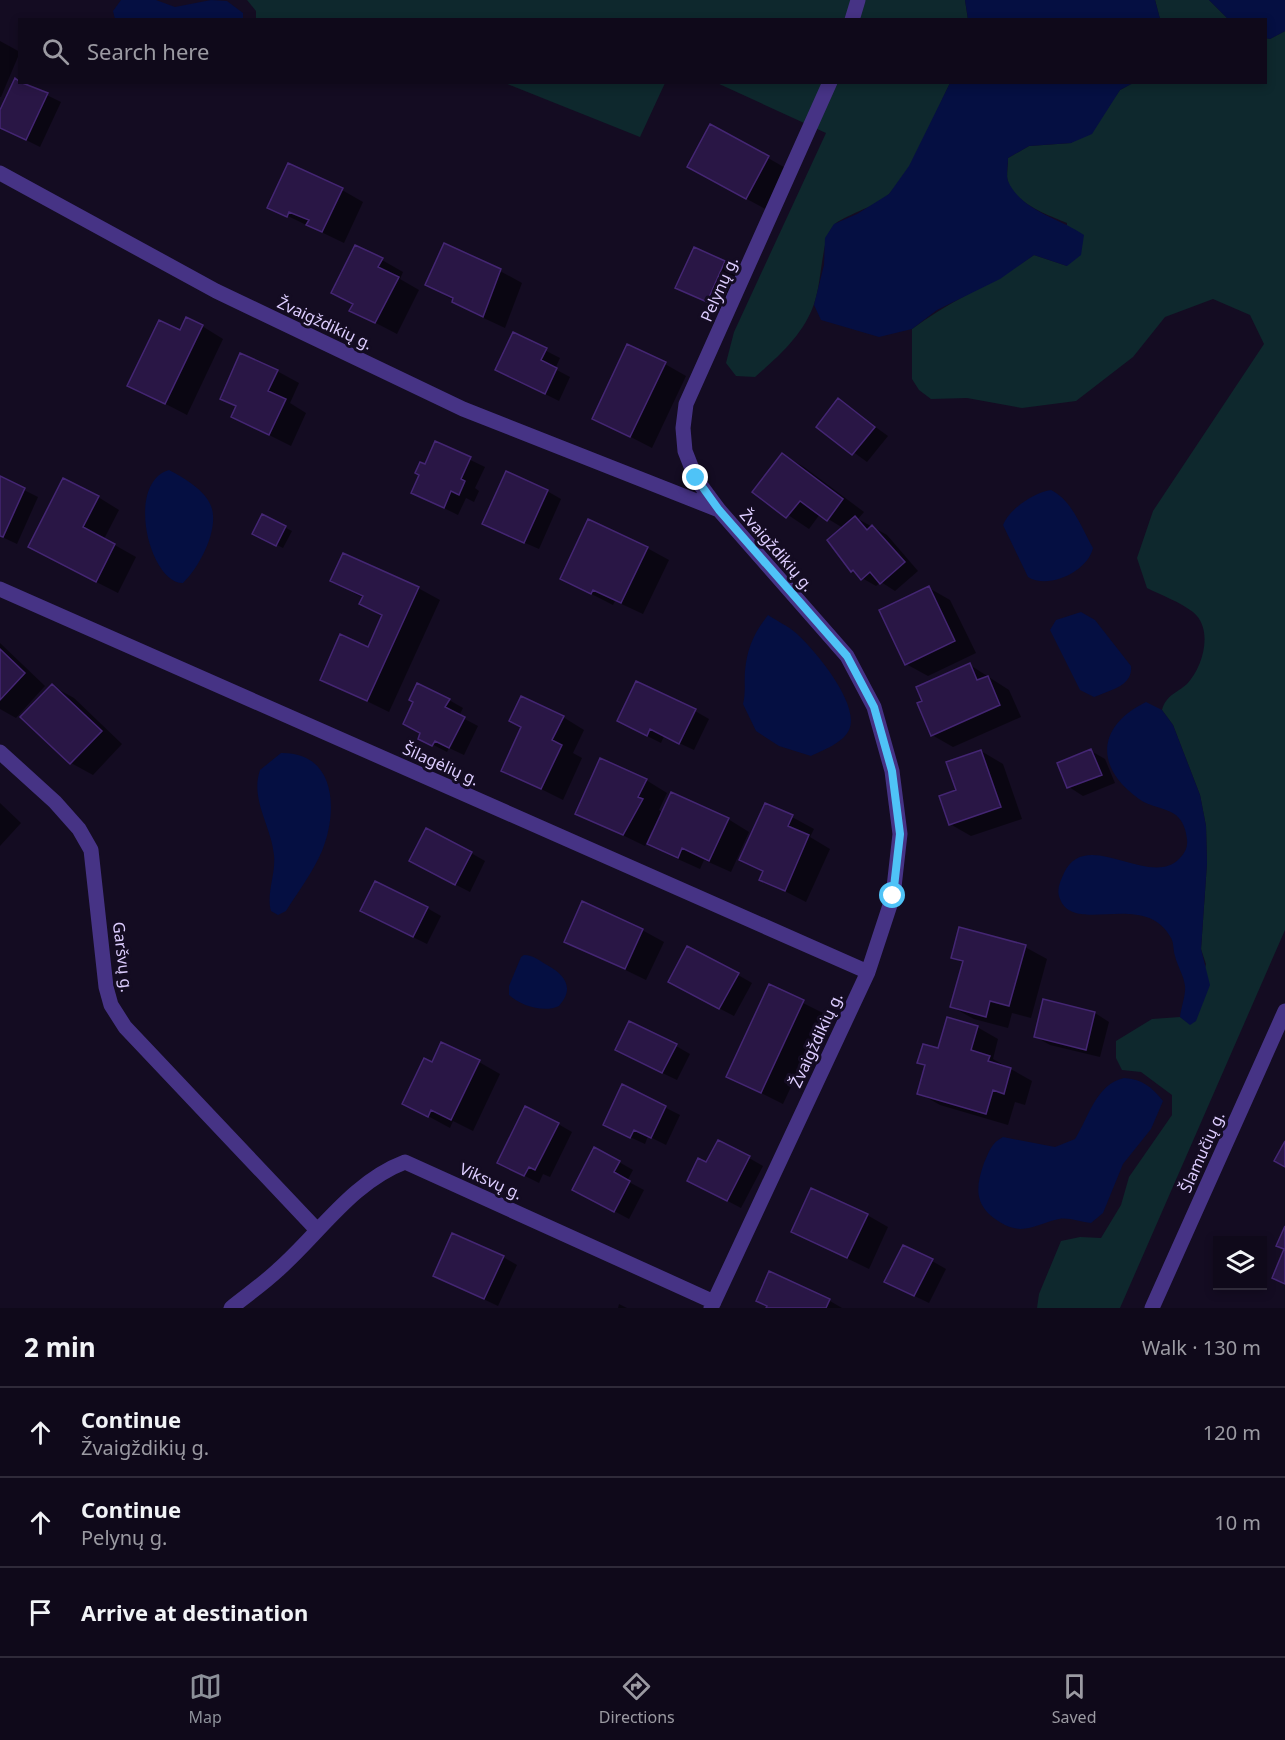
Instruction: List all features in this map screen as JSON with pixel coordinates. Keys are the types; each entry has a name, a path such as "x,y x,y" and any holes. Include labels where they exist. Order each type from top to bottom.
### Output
{"street":[{"path":"853,18 858,0"},
{"name":"Pelynų g.","path":"719,510 696,478 685,451 683,428 686,404 829,84"},
{"name":"Žvaigždikių g.","path":"0,173 216,291 464,409 719,510 847,656 874,707 892,771 900,834 893,896 868,972 713,1305"},
{"name":"Šilagėlių g.","path":"0,589 868,972"},
{"name":"Garšvų g.","path":"0,752 63,811 79,829 91,850 106,987 111,1005 125,1027 316,1230"},
{"name":"Šlamučių g.","path":"1152,1308 1285,1011"},
{"name":"Viksvų g.","path":"231,1308 279,1270 353,1195 377,1177 405,1162 713,1305"}],"green space":[{"path":"247,0 965,0 968,18 256,18 256,11"},
{"path":"1155,0 1209,0 1227,18 1160,18"},
{"path":"1285,31 1285,930 1120,1308 1037,1308 1039,1294 1061,1241 1080,1237 1101,1238 1121,1205 1129,1177 1172,1115 1172,1095 1141,1072 1122,1070 1116,1058 1116,1041 1152,1019 1180,1017 1190,1024 1206,964 1201,949 1207,863 1206,826 1200,795 1173,725 1162,710 1169,698 1193,677 1198,668 1205,638 1199,619 1193,612 1147,588 1137,558 1153,511 1264,344 1250,315 1213,299 1165,317 1133,357 1076,401 1022,408 967,398 931,399 919,390 912,379 912,329 1034,255 1067,266 1067,223 1031,206 1015,194 1007,177 1008,158 1029,146 1071,143 1106,110 1120,90 1131,84 1267,84 1267,38 1270,39"},
{"path":"508,84 665,84 640,137"},
{"path":"719,84 950,84 916,156 898,183 883,199 838,222 830,231 824,250 817,295 810,315 797,335 755,377 736,376 726,363 734,332 826,133"}],"shaded area":[{"path":"121,0 156,0 175,7 211,0 227,1 243,13 243,18 115,18 113,11"},
{"path":"965,0 1155,0 1160,18 968,18"},
{"path":"1209,0 1285,0 1285,31 1270,39 1267,38 1267,18 1227,18"},
{"path":"950,84 1131,84 1120,90 1092,134 1071,143 1029,146 1008,158 1007,179 1022,200 1084,235 1081,255 1067,266 1034,255 1000,279 937,310 912,329 879,337 821,320 814,305 824,265 825,238 834,224 857,214 889,194 909,166"},
{"path":"169,470 204,495 211,506 213,515 213,526 206,547 195,568 183,583 171,579 160,567 152,551 147,531 145,511 148,493 156,479"},
{"path":"1051,490 1071,508 1093,548 1090,556 1076,571 1056,580 1046,581 1028,577 1003,525 1011,513 1023,502"},
{"path":"1081,612 1095,620 1131,666 1131,673 1124,683 1094,697 1080,690 1050,630 1056,620"},
{"path":"768,615 793,630 814,652 834,678 848,707 851,719 846,735 832,746 811,756 779,746 756,731 743,704 749,648"},
{"path":"1146,702 1162,710 1173,725 1200,795 1206,826 1207,863 1201,949 1210,985 1196,1021 1190,1025 1180,1017 1185,986 1174,954 1173,942 1159,924 1145,916 1080,914 1068,909 1060,899 1058,892 1064,873 1074,860 1087,855 1151,867 1166,866 1179,859 1186,850 1186,832 1178,817 1139,799 1124,787 1114,774 1109,761 1107,748 1110,735 1118,723 1130,712"},
{"path":"281,753 299,755 313,762 323,773 329,787 331,803 327,836 322,851 286,911 278,915 271,911 270,891 274,855 259,802 258,781 260,770"},
{"path":"524,955 539,960 563,978 567,988 559,1006 547,1009 533,1007 509,995 509,986 521,957"},
{"path":"1124,1078 1146,1085 1163,1101 1151,1129 1123,1164 1103,1213 1091,1223 1063,1219 1026,1229 1012,1228 995,1219 983,1206 978,1191 984,1163 996,1142 1003,1137 1055,1147 1075,1139 1100,1094 1114,1081"}],"building":[{"path":"15,78 18,84 25,84 48,93 26,140 0,128 0,110"},
{"path":"710,124 769,156 746,199 687,167"},
{"path":"288,163 343,188 322,232 306,225 309,220 289,212 287,217 267,208"},
{"path":"444,243 501,269 483,317 452,302 453,298 425,285"},
{"path":"355,245 383,258 378,267 399,277 375,323 349,311 353,304 331,293"},
{"path":"694,247 725,261 707,302 675,288"},
{"path":"186,317 203,325 165,404 127,386 159,320 180,330"},
{"path":"513,332 547,348 541,360 557,368 545,394 495,370"},
{"path":"627,344 666,362 630,437 592,419"},
{"path":"240,353 278,370 268,391 286,399 269,435 231,417 236,406 220,399"},
{"path":"838,398 875,427 852,455 816,427"},
{"path":"435,441 471,457 461,479 465,481 459,495 451,491 444,508 411,493 419,475 415,473 420,462 425,464"},
{"path":"782,453 843,499 827,521 800,501 786,518 752,492"},
{"path":"506,471 548,490 524,543 482,524"},
{"path":"0,476 25,488 3,537 0,536"},
{"path":"63,478 99,496 83,527 115,544 96,582 28,547"},
{"path":"262,514 286,526 276,546 252,534"},
{"path":"855,516 867,530 872,525 905,562 880,584 870,572 861,580 853,570 851,572 827,540"},
{"path":"588,519 648,547 621,603 593,590 591,594 560,579"},
{"path":"343,553 419,587 367,701 320,680 340,634 368,647 382,615 359,604 363,596 330,581"},
{"path":"929,586 955,641 905,665 879,610"},
{"path":"0,649 25,673 0,700"},
{"path":"970,663 977,680 988,676 1000,705 931,736 917,703 922,701 916,687"},
{"path":"636,681 696,709 679,744 650,729 647,736 617,721"},
{"path":"417,683 450,699 445,707 465,717 449,748 435,741 432,746 418,739 420,733 403,724 413,702 409,700"},
{"path":"52,684 102,731 70,764 20,717"},
{"path":"521,696 564,716 552,740 562,745 541,789 501,771 521,727 509,721"},
{"path":"1091,749 1102,775 1067,788 1057,763"},
{"path":"981,750 1001,807 949,825 939,796 956,790 946,762"},
{"path":"600,758 647,779 638,797 643,799 623,835 575,814"},
{"path":"671,792 729,818 709,861 682,848 678,858 647,844"},
{"path":"765,803 793,815 788,826 809,835 785,891 759,880 763,871 739,860"},
{"path":"426,828 472,852 455,885 409,861"},
{"path":"375,881 428,907 413,937 360,911"},
{"path":"582,901 643,929 625,969 564,942"},
{"path":"959,927 1026,945 1009,1006 990,1001 986,1017 950,1007 963,961 951,958"},
{"path":"687,946 739,973 719,1009 668,982"},
{"path":"769,984 804,1000 761,1093 726,1077"},
{"path":"1043,999 1095,1012 1086,1050 1034,1037"},
{"path":"947,1017 978,1026 971,1050 990,1056 988,1061 1011,1068 1004,1094 993,1090 986,1114 917,1094 925,1065 917,1063 923,1044 938,1048"},
{"path":"629,1021 677,1044 662,1073 615,1050"},
{"path":"441,1042 480,1060 451,1120 431,1110 428,1117 402,1104 424,1058 432,1062"},
{"path":"622,1084 666,1106 651,1138 634,1130 630,1138 603,1125"},
{"path":"525,1106 559,1123 535,1170 529,1167 524,1176 497,1163"},
{"path":"718,1140 750,1156 727,1201 687,1181 698,1158 706,1162"},
{"path":"1285,1141 1285,1167 1274,1161"},
{"path":"594,1147 620,1161 614,1172 630,1181 614,1212 572,1190"},
{"path":"811,1188 868,1214 847,1258 791,1232"},
{"path":"1285,1226 1285,1284 1272,1278 1284,1249 1276,1246"},
{"path":"452,1233 504,1256 484,1299 433,1276"},
{"path":"903,1245 933,1259 914,1296 884,1282"},
{"path":"769,1271 830,1299 826,1308 766,1308 767,1306 756,1301"}],"route":[{"path":"696,478 719,510 847,656 874,707 892,771 900,834 893,896"}]}
